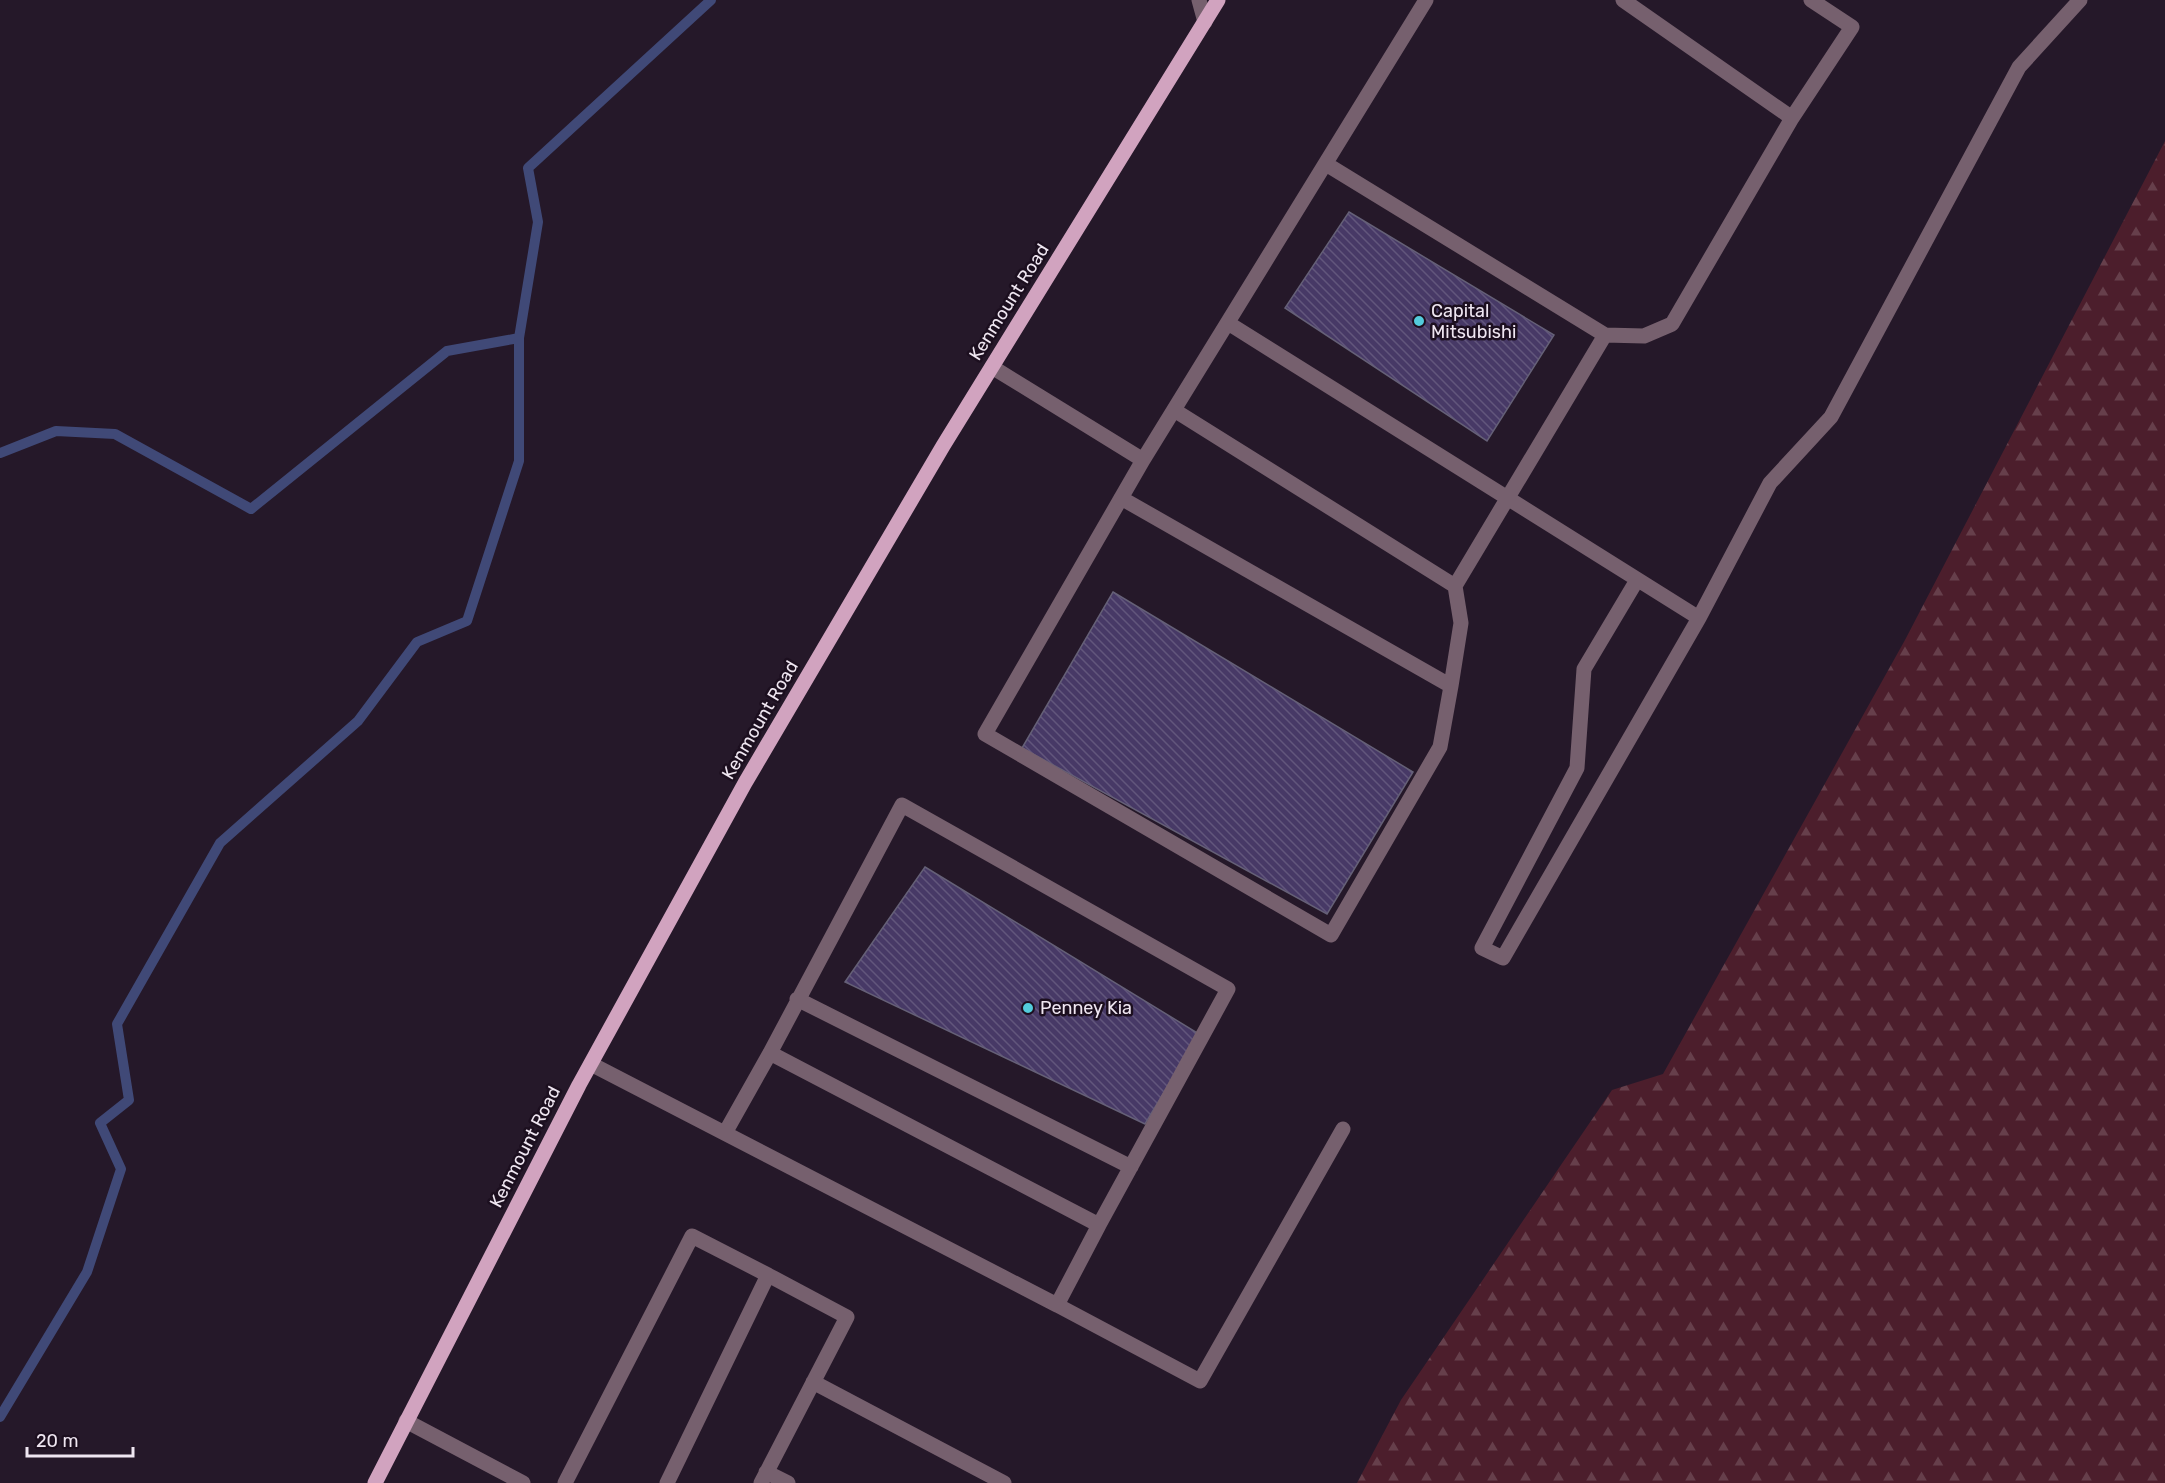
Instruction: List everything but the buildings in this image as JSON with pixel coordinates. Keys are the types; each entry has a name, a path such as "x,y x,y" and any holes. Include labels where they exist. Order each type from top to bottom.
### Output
{"main road":[{"name":"Kenmount Road","path":"375,1483 591,1064 745,783 943,446 1218,0"}],"lane":[{"path":"1199,0 1205,22"},
{"path":"1426,0 1143,460 985,734 1331,935 1440,747 1461,623 1455,586 1605,335"},
{"path":"1623,0 1792,118"},
{"path":"1326,164 1605,335 1644,336 1672,324 1792,118 1852,27 1811,0"},
{"path":"1637,580 1584,669 1577,768 1482,948 1503,958 1699,618 1770,483 1831,417 2019,67 2080,0"},
{"path":"1227,323 1699,618"},
{"path":"992,367 1143,460"},
{"path":"1174,410 1455,586"},
{"path":"1121,498 1451,686"},
{"path":"725,1133 902,805 1228,990 1057,1305"},
{"path":"797,999 1131,1167"},
{"path":"770,1053 1099,1225"},
{"path":"591,1064 1200,1381 1343,1129"},
{"path":"565,1483 692,1236 847,1317 764,1477 788,1483"},
{"path":"668,1483 768,1275"},
{"path":"813,1382 1004,1483"},
{"path":"406,1421 523,1483"}],"green space":[{"path":"2165,141 2165,1483 1357,1483 1401,1400 1612,1090 1663,1074 1905,640"}],"waterway":[{"path":"0,1417 87,1272 121,1169 100,1123 129,1100 117,1024 220,843 358,721 417,642 467,621 519,461 519,338 538,222 528,168 711,0"},
{"path":"0,453 56,431 115,434 251,509 447,351 519,338"}],"place":[{"name":"Capital Mitsubishi","path":"1419,321"},
{"name":"Penney Kia","path":"1028,1008"}]}
